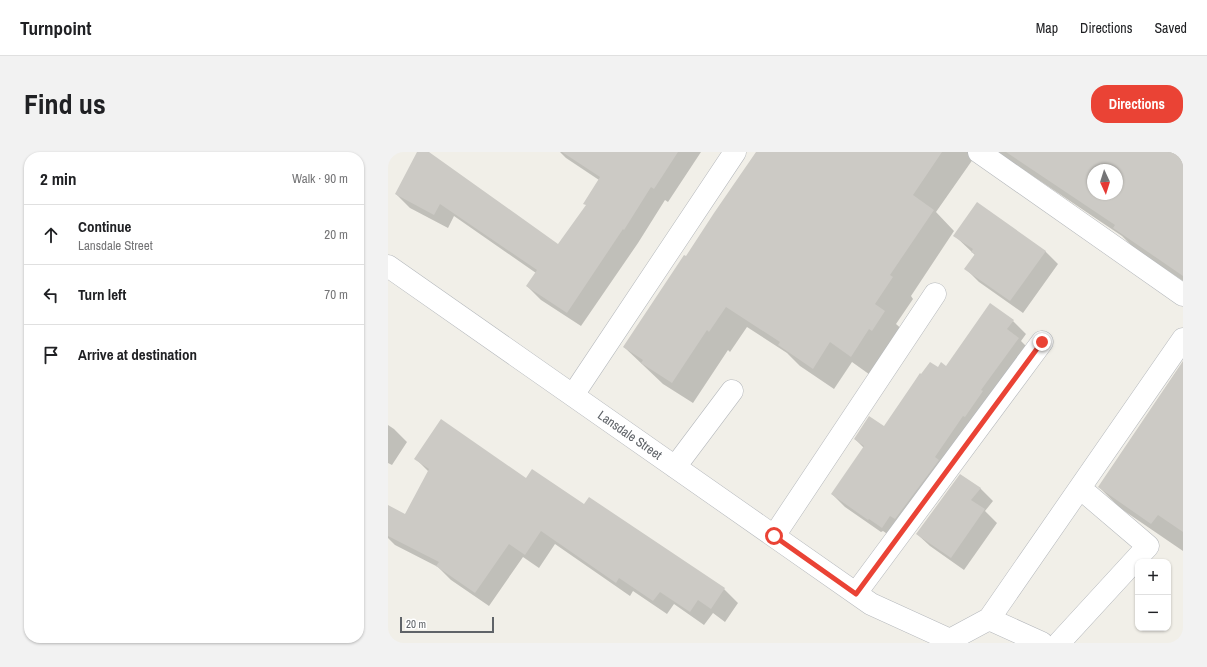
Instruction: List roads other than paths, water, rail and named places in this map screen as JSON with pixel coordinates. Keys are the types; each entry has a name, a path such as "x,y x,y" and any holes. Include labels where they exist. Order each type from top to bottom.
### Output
{"street":[{"path":"573,395 735,152"},
{"path":"979,152 1183,295"},
{"name":"Lansdale Street","path":"388,266 863,599 950,640 989,619"},
{"path":"774,536 935,294"},
{"path":"1042,643 989,619 1183,339"},
{"path":"863,599 1042,342"},
{"path":"675,467 732,391"},
{"path":"1059,643 1148,546 1080,488"}]}
